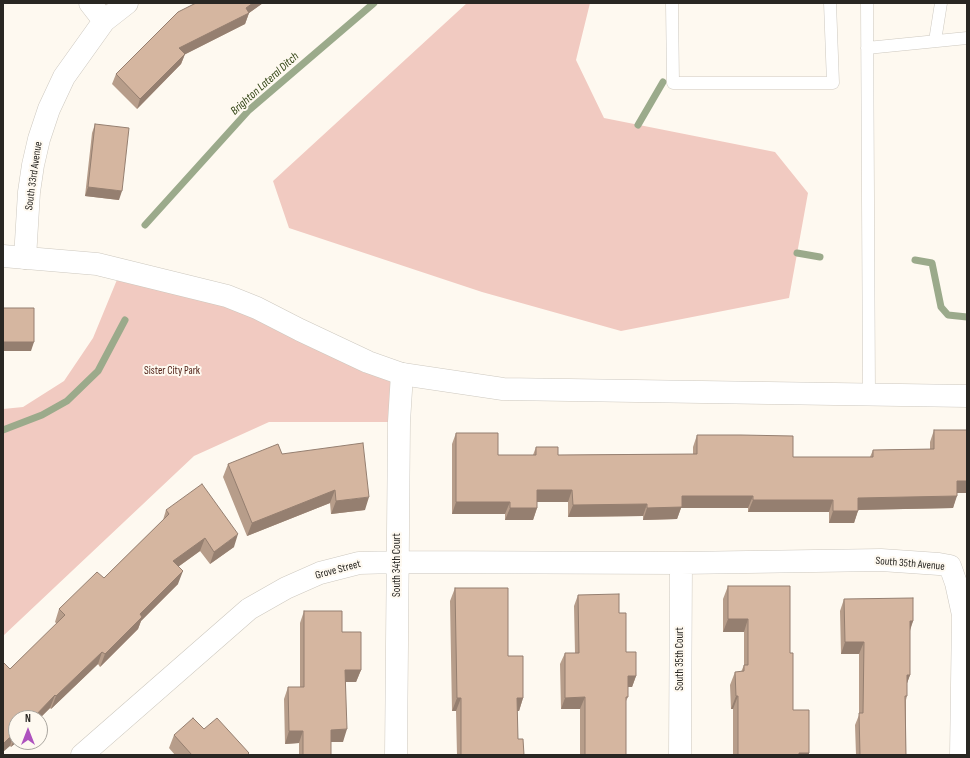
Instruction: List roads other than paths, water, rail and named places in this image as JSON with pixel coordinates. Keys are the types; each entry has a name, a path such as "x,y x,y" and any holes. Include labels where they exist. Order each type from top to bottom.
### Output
{"street":[{"path":"90,3 104,21"},
{"name":"South 33rd Avenue","path":"25,258 33,165 39,139 49,109 64,77 104,21 127,3"},
{"path":"3,256 96,264 227,296 257,308 368,362 402,374 503,389 967,396"},
{"name":"South 34th Court","path":"396,755 399,422 402,374"},
{"name":"South 35th Avenue","path":"681,563 881,560 950,566 956,583 963,615 961,755"},
{"name":"Grove Street","path":"82,755 249,610 286,588 320,573 359,563 681,563"},
{"name":"South 35th Court","path":"680,755 681,563"}],"lane":[{"path":"672,3 673,83 833,83 830,3"},
{"path":"867,3 869,395"},
{"path":"935,41 941,3"},
{"path":"867,48 967,38"}],"waterway":[{"name":"Brighton Lateral Ditch","path":"145,225 249,110 374,3"},
{"path":"638,125 663,82"},
{"path":"797,253 820,257"},
{"path":"915,260 932,263 941,307 948,315 967,317"},
{"name":"Brighton Lateral Ditch","path":"3,430 42,415 67,401 98,371 125,320"}],"park label":[{"name":"Sister City Park","path":"172,371"}]}
